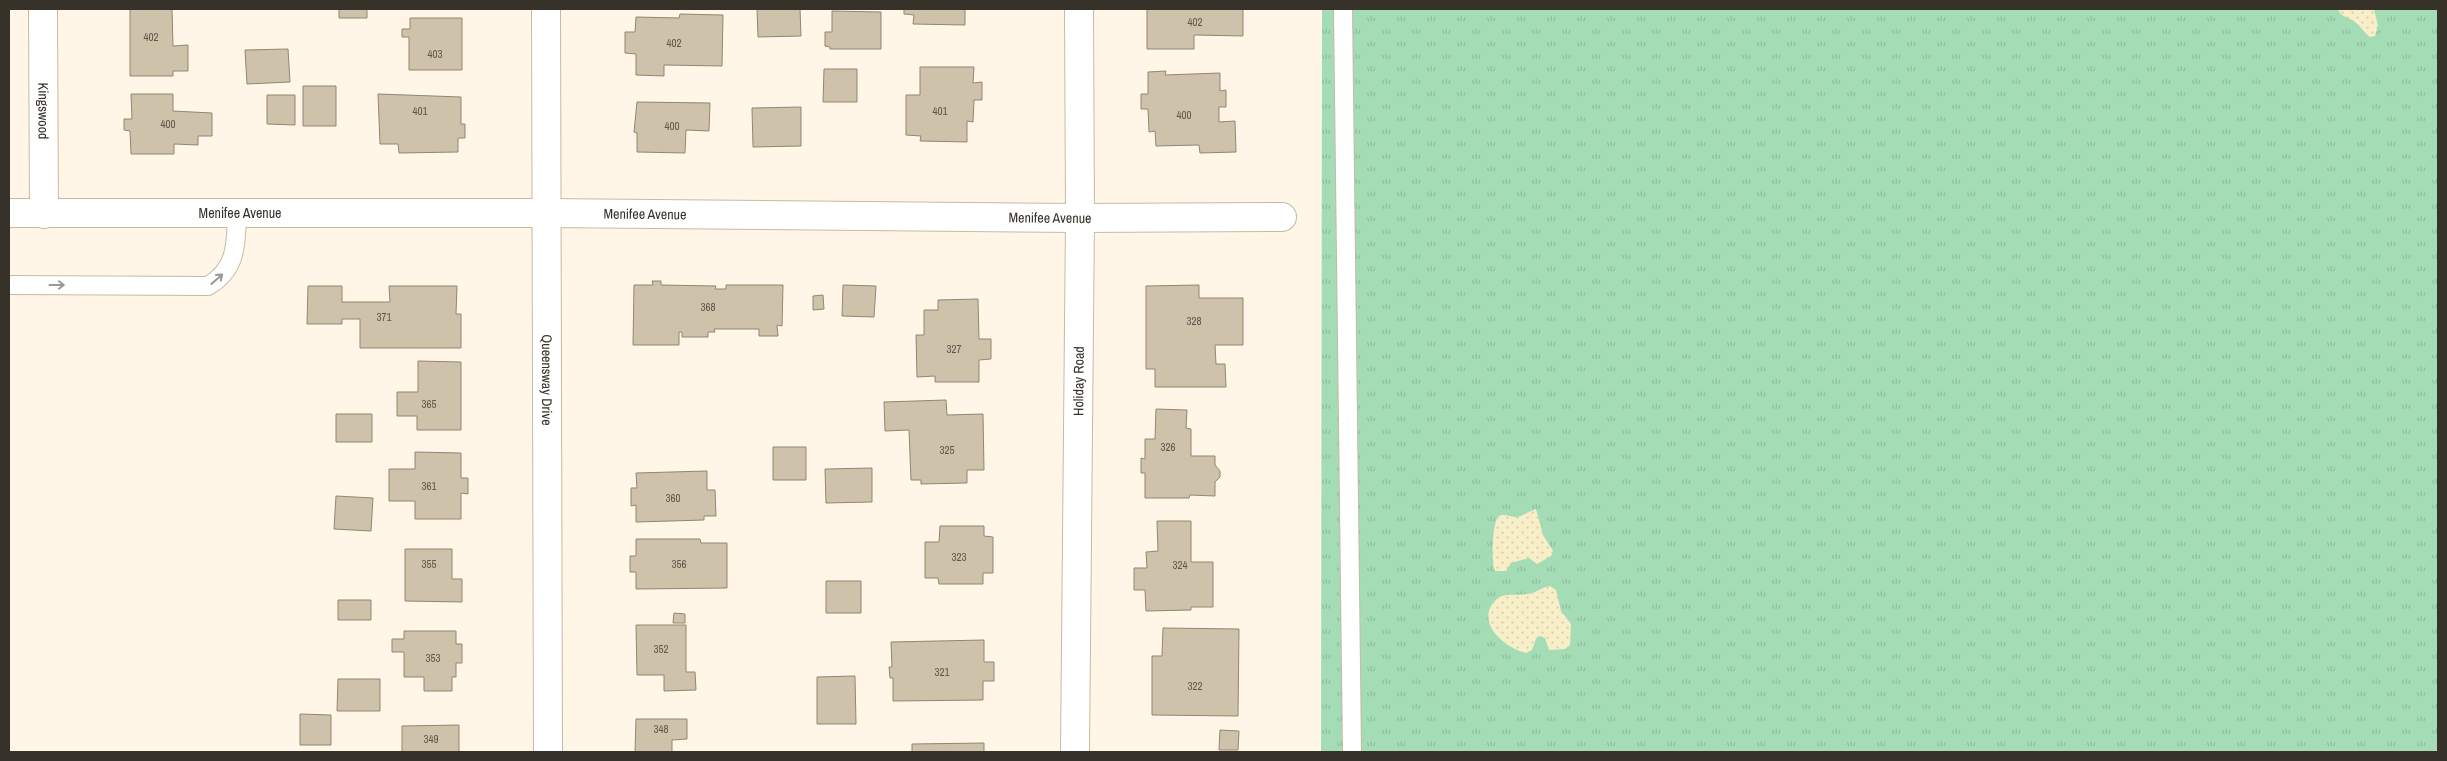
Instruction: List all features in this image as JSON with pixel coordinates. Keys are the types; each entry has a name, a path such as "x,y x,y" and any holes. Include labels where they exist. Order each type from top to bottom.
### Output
{"street":[{"name":"Kingswood","path":"43,9 44,214"},
{"name":"Queensway Drive","path":"546,9 545,212 548,752"},
{"name":"Holiday Road","path":"1075,752 1080,218 1079,9"},
{"name":"Menifee Avenue","path":"9,213 545,212 1080,218 1282,217"}],"lane":[{"path":"1343,9 1352,752"},
{"path":"9,285 208,286 220,278 236,250 237,214"}],"green space":[{"path":"1322,9 2438,9 2438,752 1321,752"}],"sand":[{"path":"2338,9 2374,9 2378,26 2375,36 2370,37 2352,20 2341,14"},
{"path":"1536,509 1543,535 1553,551 1551,556 1537,564 1529,558 1511,563 1506,571 1495,571 1493,542 1497,519 1501,515 1518,517"},
{"path":"1550,586 1556,590 1561,611 1571,624 1570,645 1565,649 1549,650 1545,638 1540,636 1536,639 1532,650 1526,653 1509,645 1494,632 1488,615 1491,606 1498,598 1524,595"}],"building":[{"path":"130,9 172,9 173,46 188,45 188,71 173,71 173,76 130,76"},
{"path":"339,9 367,9 367,18 339,18"},
{"path":"757,9 800,9 801,36 758,37"},
{"path":"904,9 965,9 965,25 913,24 914,15 904,14"},
{"path":"1147,9 1243,9 1243,36 1194,35 1194,49 1147,49"},
{"path":"832,11 881,12 881,49 830,49 830,47 825,46 825,32 832,32"},
{"path":"680,14 723,15 722,66 664,65 664,76 636,75 636,54 625,53 625,32 635,32 636,17 679,18"},
{"path":"410,18 462,18 462,70 409,70 409,37 402,37 402,29 410,29"},
{"path":"288,49 290,82 247,84 245,50"},
{"path":"920,67 974,67 973,83 982,82 982,100 974,100 973,122 967,121 967,142 920,141 921,136 906,135 906,95 920,95"},
{"path":"824,69 857,69 857,102 823,102"},
{"path":"1166,71 1165,75 1220,73 1220,91 1226,90 1226,107 1219,107 1219,122 1235,121 1236,152 1200,153 1199,145 1156,146 1155,131 1149,132 1148,109 1141,109 1141,94 1148,94 1148,72"},
{"path":"303,86 336,86 336,126 303,126"},
{"path":"131,94 173,94 173,111 212,113 212,136 198,136 198,145 174,144 174,154 131,154 130,131 124,130 124,119 132,119"},
{"path":"378,94 461,97 461,124 465,124 465,138 458,138 458,152 399,153 398,144 380,144"},
{"path":"267,95 295,95 295,125 267,124"},
{"path":"637,102 710,103 709,131 686,130 685,153 637,152 637,133 634,132"},
{"path":"801,107 801,146 753,147 752,108"},
{"path":"652,281 661,281 661,285 716,286 715,289 726,289 726,285 783,285 782,326 777,325 778,336 759,336 759,329 714,329 715,332 708,332 708,337 682,337 682,332 679,332 679,345 633,345 634,285 653,285"},
{"path":"843,285 876,286 874,317 842,316"},
{"path":"1199,285 1199,298 1243,298 1243,345 1215,345 1216,364 1225,364 1226,387 1155,387 1155,369 1146,369 1146,286"},
{"path":"308,286 342,286 342,302 390,302 389,286 457,286 456,314 461,314 461,348 360,348 360,319 342,319 342,324 307,324"},
{"path":"823,295 824,309 813,310 813,296"},
{"path":"978,299 979,339 991,339 991,359 979,360 979,382 935,382 935,376 917,377 916,335 924,335 924,310 938,310 938,300"},
{"path":"418,361 461,362 461,430 417,430 417,416 397,416 397,392 418,392"},
{"path":"946,400 947,415 983,414 984,470 967,470 967,483 921,484 921,480 911,480 909,430 885,431 884,402"},
{"path":"1156,409 1187,410 1186,428 1191,429 1191,456 1215,456 1215,465 1220,471 1220,477 1215,482 1215,496 1190,495 1189,498 1145,498 1145,473 1141,473 1141,458 1145,459 1145,439 1155,439"},
{"path":"336,414 372,414 372,442 336,442"},
{"path":"773,447 806,447 806,480 773,480"},
{"path":"415,452 461,453 461,478 468,478 468,494 461,493 461,519 415,519 415,501 389,501 389,469 415,469"},
{"path":"872,468 872,502 826,503 825,469"},
{"path":"707,471 707,490 715,490 716,516 704,516 704,520 636,522 636,505 631,506 631,488 637,488 636,473"},
{"path":"336,496 373,498 371,531 334,529"},
{"path":"1157,521 1191,521 1191,562 1213,562 1213,607 1191,607 1191,610 1146,611 1145,590 1134,590 1134,568 1147,568 1146,552 1158,551"},
{"path":"940,526 984,526 984,536 993,537 993,573 983,573 983,584 939,584 938,578 925,578 925,542 939,542"},
{"path":"636,539 700,539 701,543 727,543 727,588 636,589 636,572 630,572 630,556 636,556"},
{"path":"405,549 452,549 452,579 462,579 462,602 405,601"},
{"path":"826,581 861,581 861,613 826,613"},
{"path":"338,600 371,600 371,620 338,620"},
{"path":"674,613 685,614 685,623 673,623"},
{"path":"636,625 686,625 686,672 695,672 696,690 664,691 664,675 637,675"},
{"path":"1163,628 1239,629 1238,716 1152,715 1152,656 1162,656"},
{"path":"404,631 456,631 456,644 462,644 462,663 456,663 456,677 452,677 452,691 424,691 424,677 404,677 404,652 392,652 392,639 404,639"},
{"path":"984,640 984,662 994,662 994,681 983,681 983,700 893,701 893,678 890,678 889,667 892,667 891,642"},
{"path":"855,676 856,724 817,724 817,677"},
{"path":"338,679 380,679 380,711 337,711"},
{"path":"300,714 331,715 331,745 300,745"},
{"path":"636,719 687,719 687,739 672,740 672,752 635,752"},
{"path":"459,725 459,752 402,752 402,726"},
{"path":"1220,730 1239,731 1238,750 1219,750"},
{"path":"984,743 984,752 912,752 912,744"}]}
